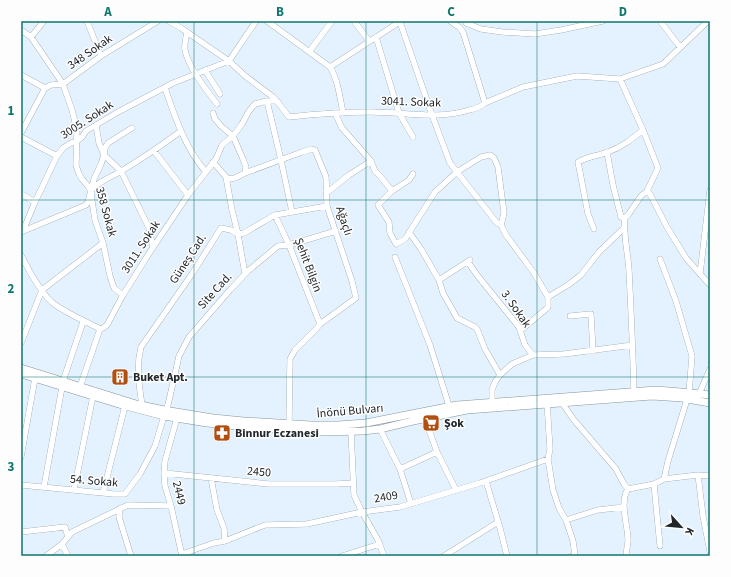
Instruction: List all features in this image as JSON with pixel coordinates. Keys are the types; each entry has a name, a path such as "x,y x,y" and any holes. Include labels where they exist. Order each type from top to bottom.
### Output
{"main road":[{"name":"İnönü Bulvarı","path":"21,368 62,384 80,387 165,413 289,424 338,425 366,423 450,410 467,410 656,390 688,396 710,403"},
{"path":"21,374 62,384 125,406 165,413"},
{"name":"İnönü Bulvarı","path":"178,415 207,422 289,430 322,432 363,431 380,429 425,419 450,410 457,405 492,402 546,401 562,403 652,396 710,395"}],"street":[{"path":"21,30 31,37 44,21"},
{"path":"87,21 102,56"},
{"name":"348 Sokak","path":"31,37 63,84 102,56 158,21"},
{"name":"3041. Sokak","path":"169,21 229,61 277,101 289,117 335,113 372,112 432,116 463,112 481,106 523,86 552,80 577,76 620,79 663,64 708,21"},
{"path":"229,61 256,21"},
{"path":"267,21 330,67 338,88 343,113"},
{"path":"309,52 332,21"},
{"path":"354,21 369,41"},
{"path":"330,67 400,21 432,116 450,163 497,223 501,225 506,235 534,273 548,297 548,307 520,331"},
{"path":"450,21 459,27 465,39 485,103"},
{"path":"461,30 467,22 480,29 535,34 602,21"},
{"path":"660,21 680,47"},
{"path":"187,32 185,50 190,63 217,104"},
{"path":"376,37 399,114 413,137"},
{"name":"3005. Sokak","path":"22,232 57,156 63,148 76,142 86,131 118,112 174,83 229,61"},
{"path":"205,70 220,94"},
{"path":"21,75 46,88"},
{"path":"620,79 658,168 646,191 625,218 624,228 628,253 634,392"},
{"path":"21,133 46,88 51,85 63,84"},
{"name":"358 Sokak","path":"63,84 77,130 76,165 79,174 91,191 95,220 103,243 114,288 123,296"},
{"path":"165,88 181,132 199,164 206,172"},
{"path":"267,101 292,212"},
{"name":"3011. Sokak","path":"100,329 107,325 153,248 188,195 216,158 222,145 233,136 255,104 267,101 277,101"},
{"path":"213,113 215,119 221,126 233,136 246,167 245,173"},
{"path":"335,113 342,128 371,161 374,171 392,191"},
{"path":"96,125 99,143 104,155 121,171 149,228 153,248"},
{"path":"22,232 86,205 94,179 104,155 105,148 108,144 132,128"},
{"path":"594,229 588,214 578,162 607,152 626,143 643,130"},
{"path":"91,191 95,186 181,132"},
{"path":"21,137 57,156"},
{"name":"Ağaçlı","path":"281,160 312,149 315,150 326,177 327,206 352,281 356,298 320,324"},
{"path":"154,150 188,195"},
{"path":"607,152 621,216 625,218"},
{"path":"413,174 409,180 392,191 378,205 389,222 390,233 396,244 405,239 436,192 457,172 482,157 490,156 494,158 498,167 504,213 501,225"},
{"path":"226,177 229,179 235,178 281,160"},
{"path":"326,191 371,161"},
{"path":"213,162 226,177 245,274"},
{"path":"700,274 710,190"},
{"path":"646,191 650,194 667,227 686,258 710,285"},
{"path":"21,194 35,202"},
{"path":"238,234 244,233 275,215 327,206"},
{"name":"Şehit Bilgin","path":"275,215 289,245 320,324"},
{"name":"Güneş Cad.","path":"142,405 138,375 141,347 221,228 231,230 238,234"},
{"path":"548,297 581,275 599,252 624,228"},
{"name":"Site Cad.","path":"165,413 179,356 189,337 230,290 245,274 278,246 289,245 336,230"},
{"path":"410,232 439,280 442,293 457,318 475,327 500,374"},
{"path":"21,343 42,290 103,243"},
{"path":"21,254 28,269 53,303 83,322 100,329 80,387"},
{"path":"395,257 430,345 450,410"},
{"path":"660,259 676,301 692,356 688,396 664,479"},
{"name":"3. Sokak","path":"439,280 469,261 477,275 518,327 526,345 533,355"},
{"path":"570,316 591,314 594,351"},
{"path":"44,487 62,384 83,322"},
{"path":"289,424 290,359 295,350 320,324"},
{"path":"492,402 492,390 500,374 512,364 533,355 564,354 633,346"},
{"path":"699,394 710,369"},
{"path":"21,457 35,378"},
{"path":"74,490 93,396"},
{"path":"546,401 550,449 548,459 553,490 559,508 566,520 572,541 574,556"},
{"path":"562,403 574,420 616,469 628,489"},
{"path":"103,493 125,406"},
{"name":"54. Sokak","path":"21,485 125,494 140,474 155,446 165,413"},
{"name":"2449","path":"178,415 164,473 165,486 182,555"},
{"path":"425,419 437,452 456,490"},
{"path":"380,429 400,469 411,504"},
{"path":"351,431 354,494 362,512 380,544 384,556"},
{"path":"400,469 437,452"},
{"name":"2409","path":"182,555 214,543 225,541 265,525 307,524 362,512 400,507 486,481 548,459"},
{"name":"2450","path":"164,473 269,484 353,483"},
{"path":"628,489 654,484 664,479 698,475 710,476"},
{"path":"698,475 703,516 710,552"},
{"path":"211,478 217,510 224,528 225,541"},
{"path":"486,481 507,556"},
{"path":"654,484 660,546"},
{"path":"626,556 628,532 624,498 628,489"},
{"path":"125,494 128,505"},
{"path":"46,556 62,544 72,532 120,508 128,505 171,506"},
{"path":"566,520 598,510 624,507"},
{"path":"120,508 119,517 131,556"},
{"path":"444,556 498,522"},
{"path":"21,532 65,527 68,537"},
{"path":"62,544 68,556"},
{"path":"342,556 380,544"}],"place":[{"name":"Buket Apt.","path":"120,377"},
{"name":"Şok","path":"431,423"},
{"name":"Binnur Eczanesi","path":"222,433"}]}
